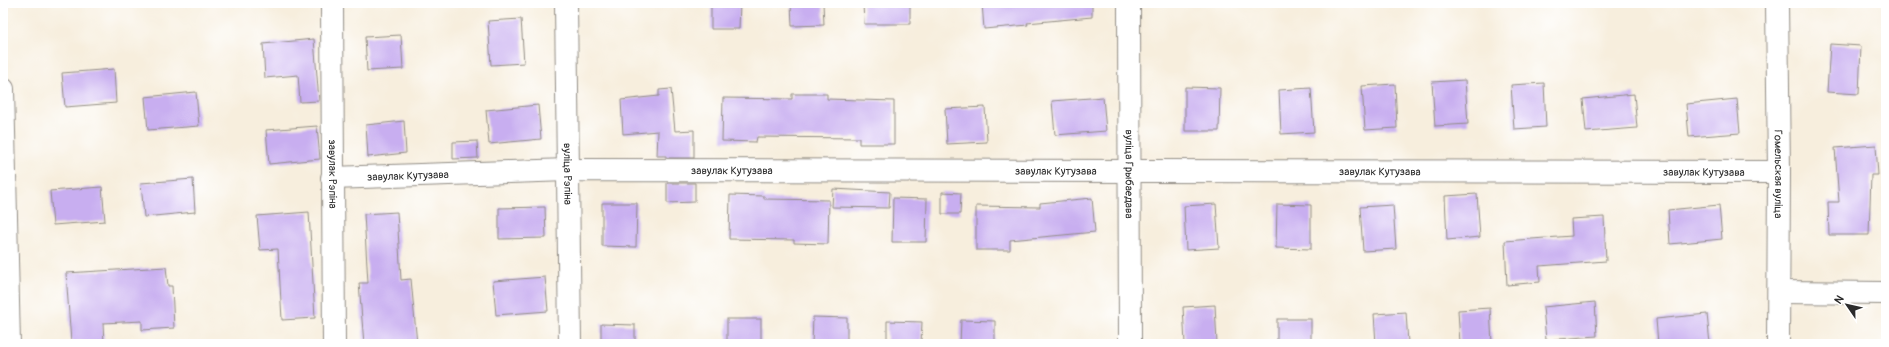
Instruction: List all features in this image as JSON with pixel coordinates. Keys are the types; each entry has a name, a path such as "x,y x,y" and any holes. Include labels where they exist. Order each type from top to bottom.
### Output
{"street":[{"name":"завулак Рэпіна","path":"332,3 334,344"},
{"name":"вуліца Рэпіна","path":"566,3 570,344"},
{"name":"вуліца Грыбаедава","path":"1129,3 1130,344"},
{"name":"Гомельская вуліца","path":"1777,3 1779,172 1778,344"},
{"path":"3,89 8,344"},
{"name":"завулак Кутузава","path":"332,178 567,170 1779,172"},
{"path":"1778,292 1886,293"}],"building":[{"path":"711,3 740,3 739,29 711,29"},
{"path":"791,3 823,3 824,25 792,26"},
{"path":"863,3 910,3 910,24 864,24"},
{"path":"982,3 1092,3 1092,17 1027,23 1028,25 984,29"},
{"path":"521,19 524,63 491,65 488,21"},
{"path":"401,35 403,69 367,71 365,37"},
{"path":"314,39 319,101 300,102 298,75 265,78 263,44"},
{"path":"1830,44 1861,46 1859,94 1827,92"},
{"path":"114,69 116,103 65,107 62,73"},
{"path":"1465,80 1468,124 1435,126 1432,82"},
{"path":"1544,83 1546,127 1514,129 1511,85"},
{"path":"1395,84 1397,128 1365,130 1362,86"},
{"path":"1185,87 1220,88 1219,131 1185,131"},
{"path":"1311,88 1314,132 1281,134 1279,90"},
{"path":"671,89 675,131 694,130 694,158 666,158 666,156 657,156 658,131 623,134 621,100 659,96 659,90"},
{"path":"196,92 199,126 148,130 145,97"},
{"path":"792,94 827,94 827,99 894,101 894,144 859,144 859,138 757,137 756,142 722,141 723,98 792,99"},
{"path":"1634,94 1637,128 1586,132 1583,99"},
{"path":"1103,97 1106,131 1055,135 1052,101"},
{"path":"1737,99 1740,133 1689,137 1686,104"},
{"path":"538,105 541,139 489,144 486,110"},
{"path":"985,107 987,142 947,144 945,109"},
{"path":"404,121 406,153 368,157 366,125"},
{"path":"317,126 320,159 269,164 266,130"},
{"path":"477,141 478,158 453,159 453,142"},
{"path":"1876,145 1878,175 1871,175 1869,235 1829,235 1828,202 1839,202 1835,148"},
{"path":"193,179 195,212 144,217 141,183"},
{"path":"667,183 695,183 695,202 667,203"},
{"path":"102,187 105,221 53,225 50,191"},
{"path":"833,189 890,192 889,208 832,207"},
{"path":"942,192 961,193 960,214 942,214"},
{"path":"1477,194 1480,237 1447,240 1445,196"},
{"path":"730,195 764,196 764,199 829,200 828,244 794,243 794,240 729,239"},
{"path":"893,198 927,199 926,242 892,242"},
{"path":"1092,198 1095,232 1010,240 1010,250 976,250 976,206 1040,207 1040,203"},
{"path":"602,203 637,203 636,247 602,246"},
{"path":"1216,204 1219,248 1186,250 1184,206"},
{"path":"1277,204 1311,205 1311,249 1276,248"},
{"path":"1393,205 1396,249 1363,251 1360,207"},
{"path":"1719,205 1722,239 1670,244 1668,210"},
{"path":"545,207 546,238 499,239 499,208"},
{"path":"309,212 315,318 282,320 278,249 260,250 257,216"},
{"path":"397,212 401,280 411,279 417,344 364,344 359,283 368,283 364,214"},
{"path":"1604,217 1606,261 1539,266 1540,282 1507,285 1505,241 1572,236 1571,219"},
{"path":"166,267 168,286 172,286 174,328 142,330 142,321 103,323 104,344 82,344 82,341 71,342 66,273"},
{"path":"545,277 548,311 496,315 493,281"},
{"path":"1595,302 1597,336 1546,340 1543,307"},
{"path":"1215,305 1217,344 1185,344 1183,307"},
{"path":"1490,308 1492,344 1460,344 1458,310"},
{"path":"1406,312 1408,344 1376,344 1374,314"},
{"path":"1707,314 1710,344 1658,344 1656,319"},
{"path":"813,317 847,318 847,344 812,344"},
{"path":"727,319 761,319 761,344 727,344"},
{"path":"1277,319 1311,319 1311,344 1277,344"},
{"path":"961,320 995,321 995,344 960,344"},
{"path":"887,321 922,322 921,344 887,344"},
{"path":"601,324 635,325 635,344 601,344"}]}
